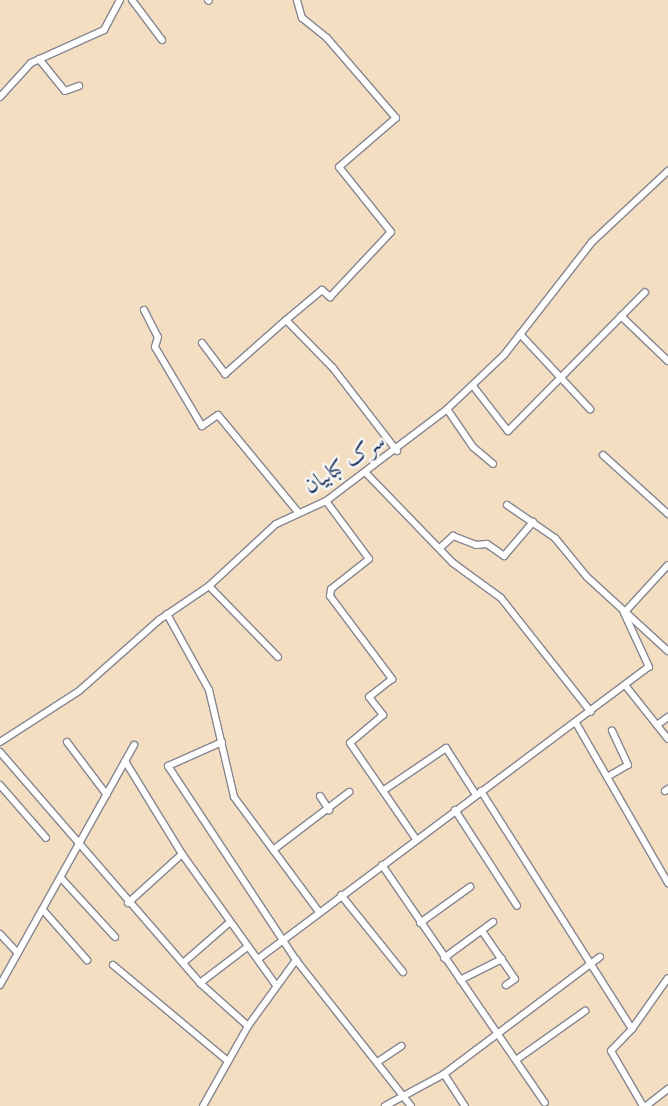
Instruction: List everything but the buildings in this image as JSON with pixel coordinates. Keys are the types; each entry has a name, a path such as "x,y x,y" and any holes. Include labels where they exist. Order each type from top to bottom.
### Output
{"street":[{"path":"0,97 38,59 104,30 120,0"},
{"path":"132,0 162,40"},
{"path":"202,343 224,374 322,290 330,297 391,232 340,167 396,118 326,38 302,18 297,0"},
{"path":"38,59 65,91 79,86"},
{"name":"سرک کبابیان","path":"0,742 79,691 167,614 208,586 276,524 298,512 326,501 397,451 447,409 473,386 520,334 592,242 668,171"},
{"path":"473,386 479,400 508,431 645,292"},
{"path":"144,310 158,337 155,347 202,426 218,415 298,512"},
{"path":"621,316 668,361"},
{"path":"286,320 334,368 397,451"},
{"path":"520,334 559,374 558,379"},
{"path":"558,379 590,409"},
{"path":"447,409 473,447 493,464"},
{"path":"603,455 668,514"},
{"path":"366,473 440,548 501,598 591,712"},
{"path":"326,501 368,559 331,589 330,596 392,679 369,697 383,715 350,743 416,839"},
{"path":"507,505 555,538 624,613 642,624 668,651"},
{"path":"440,548 453,536 487,544 504,556 533,522"},
{"path":"624,613 668,565"},
{"path":"208,586 278,656"},
{"path":"258,960 341,895 591,712 649,667 624,613"},
{"path":"167,614 208,690 234,797 319,912"},
{"path":"625,685 668,739"},
{"path":"657,725 668,717"},
{"path":"576,723 668,883"},
{"path":"608,777 628,765 612,731"},
{"path":"66,742 107,795"},
{"path":"222,742 168,766 285,937 296,960 379,1061 411,1106"},
{"path":"0,985 134,745"},
{"path":"384,790 446,748 478,793 587,965 632,1029"},
{"path":"0,752 128,903 200,983 248,1026"},
{"path":"125,761 182,854 246,948 258,960 275,984"},
{"path":"0,785 46,838"},
{"path":"273,850 329,810 348,792"},
{"path":"320,796 329,810"},
{"path":"455,810 517,906"},
{"path":"128,903 182,854"},
{"path":"382,865 545,1103"},
{"path":"61,878 115,937"},
{"path":"420,923 470,887"},
{"path":"341,895 403,972"},
{"path":"43,910 87,960"},
{"path":"183,962 230,922"},
{"path":"444,958 494,922"},
{"path":"482,930 515,979 506,985"},
{"path":"0,934 18,953"},
{"path":"200,983 246,948"},
{"path":"385,1106 444,1074 495,1032 600,957"},
{"path":"460,980 502,959"},
{"path":"203,1106 248,1026 275,984 296,960"},
{"path":"113,965 228,1061"},
{"path":"668,978 632,1029 611,1051 644,1106 668,1089"},
{"path":"516,1060 585,1012"},
{"path":"379,1061 401,1046"},
{"path":"444,1074 465,1106"}]}
